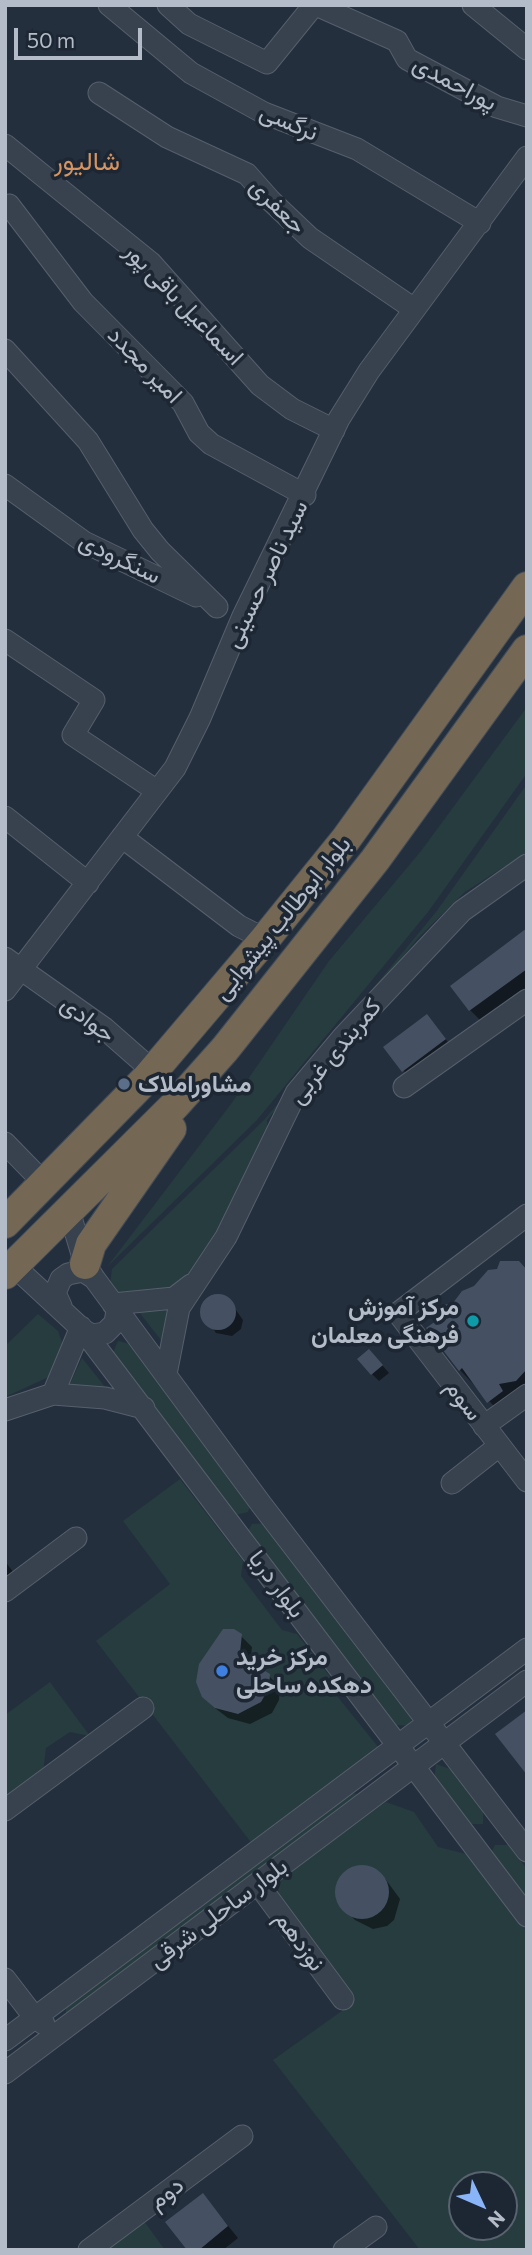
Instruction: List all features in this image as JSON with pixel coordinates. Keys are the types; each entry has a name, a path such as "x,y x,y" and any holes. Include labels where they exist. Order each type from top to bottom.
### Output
{"highway":[{"name":"بلوار ابوطالب پیشوایی","path":"5,1223 153,1071 265,939 346,839 527,587"},
{"name":"بلوار ابوطالب پیشوایی","path":"9,1270 175,1105 231,1042 375,860 527,650"},
{"path":"90,1271 91,1244 231,1042"}],"street":[{"name":"نرگسی","path":"109,5 191,73 264,113 356,149 480,223"},
{"path":"168,5 189,24 267,63 315,5"},
{"name":"پوراحمدی","path":"315,5 397,41 407,59 497,107 527,116"},
{"path":"473,5 527,49"},
{"name":"جعفری","path":"99,93 167,137 247,174 310,238 414,309"},
{"name":"اسماعیل باقی پور","path":"5,145 151,263 260,385 292,409 334,430"},
{"name":"سید ناصر حسینی","path":"5,990 13,964 88,883 175,768 200,718 243,616 305,495 334,430 369,371 527,156"},
{"name":"امیر مجدد","path":"9,205 83,302 183,403 199,433 211,444 305,495"},
{"path":"5,350 88,441 143,530 160,551 217,607"},
{"name":"سنگرودی","path":"5,485 84,542 217,607 243,616"},
{"path":"5,640 94,699 73,735 157,792"},
{"path":"5,817 88,883"},
{"path":"122,837 239,926 265,939"},
{"name":"کمربندی غربی","path":"166,1374 179,1308 226,1237 296,1093 343,1037 462,911 527,865"},
{"name":"جوادی","path":"13,964 104,1028 153,1071"},
{"path":"404,1087 527,1000"},
{"path":"5,1143 45,1184"},
{"name":"بلوار دریا","path":"69,1211 90,1271 261,1504 415,1734 430,1754 507,1825 527,1851"},
{"name":"سوم","path":"527,1215 398,1313 527,1481"},
{"name":"بلوار دریا","path":"9,1270 61,1306 82,1328 233,1525 415,1734 430,1754 476,1849 527,1916"},
{"path":"61,1306 55,1293 61,1279 68,1274 90,1271"},
{"path":"53,1394 82,1328 92,1335 104,1333 115,1322 115,1307 174,1298 198,1280"},
{"path":"5,1410 53,1394 105,1398 144,1408"},
{"path":"484,1426 527,1395"},
{"path":"452,1483 499,1447"},
{"path":"233,1525 261,1504"},
{"path":"5,1591 76,1538"},
{"name":"بلوار ساحلی شرقی","path":"5,2040 527,1650"},
{"name":"بلوار ساحلی شرقی","path":"5,2073 527,1681"},
{"path":"5,1810 143,1708"},
{"path":"476,1849 507,1825"},
{"name":"نوزدهم","path":"258,1884 343,1999"},
{"path":"5,1979 35,2018 57,2034"},
{"name":"دوم","path":"89,2250 242,2136"},
{"path":"344,2250 376,2227"}],"green space":[{"path":"527,707 527,773 428,912 257,1120 107,1267 231,1104 329,961 421,851"},
{"path":"527,784 527,852 465,892 419,937 267,1120 268,1136 222,1232 194,1272 172,1292 120,1297 110,1284 112,1269 265,1119 436,912"},
{"path":"172,1307 164,1344 139,1312"},
{"path":"38,1314 58,1331 64,1347 51,1376 5,1397 5,1346"},
{"path":"118,1341 130,1344 252,1502 248,1512 235,1515 112,1355"},
{"path":"82,1358 106,1388 69,1386"},
{"path":"180,1479 243,1561 241,1576 282,1630 297,1634 335,1683 337,1696 379,1748 253,1845 96,1641 170,1584 123,1521"},
{"path":"267,1523 412,1713 411,1726 396,1725 246,1534 252,1524"},
{"path":"50,1682 90,1736 70,1732 46,1748 43,1773 5,1801 5,1715"},
{"path":"436,1764 453,1770 483,1809 483,1824 466,1824 434,1781"},
{"path":"352,1793 358,1794 359,1799 66,2014 66,2007"},
{"path":"386,1802 414,1812 438,1847 470,1855 527,1932 527,2250 420,2250 273,2060 353,2003 278,1898 279,1879"},
{"path":"495,1845 508,1845 527,1869 527,1905 489,1856"},
{"path":"144,2221 165,2250 105,2250"}],"building":[{"path":"527,928 527,969 469,1011 450,986"},
{"path":"427,1014 446,1039 402,1072 383,1047"},
{"name":"مرکز آموزش فرهنگی معلمان","path":"500,1261 519,1261 527,1270 527,1369 516,1381 499,1384 503,1391 487,1403 462,1368 459,1371 426,1328 446,1314 443,1305 453,1303 462,1291 474,1286 488,1270 497,1269"},
{"path":"218,1294 231,1299 236,1312 231,1325 218,1330 205,1325 200,1312 205,1299"},
{"path":"369,1349 383,1365 371,1375 357,1359"},
{"name":"مرکز خرید دهکده ساحلی","path":"223,1629 234,1629 242,1634 239,1662 246,1672 265,1671 270,1674 269,1688 261,1702 238,1714 215,1708 202,1697 196,1682 199,1664"},
{"path":"527,1710 527,1775 495,1734"},
{"path":"362,1865 381,1873 389,1892 381,1911 362,1919 343,1911 335,1892 343,1873"},
{"path":"203,2193 228,2226 199,2250 187,2250 165,2222"}],"place":[{"name":"مشاوراملاک","path":"124,1084"},
{"name":"مرکز آموزش فرهنگی معلمان","path":"473,1321"},
{"name":"مرکز خرید دهکده ساحلی","path":"222,1671"}],"district":[{"name":"شالیور","path":"87,161"}]}
